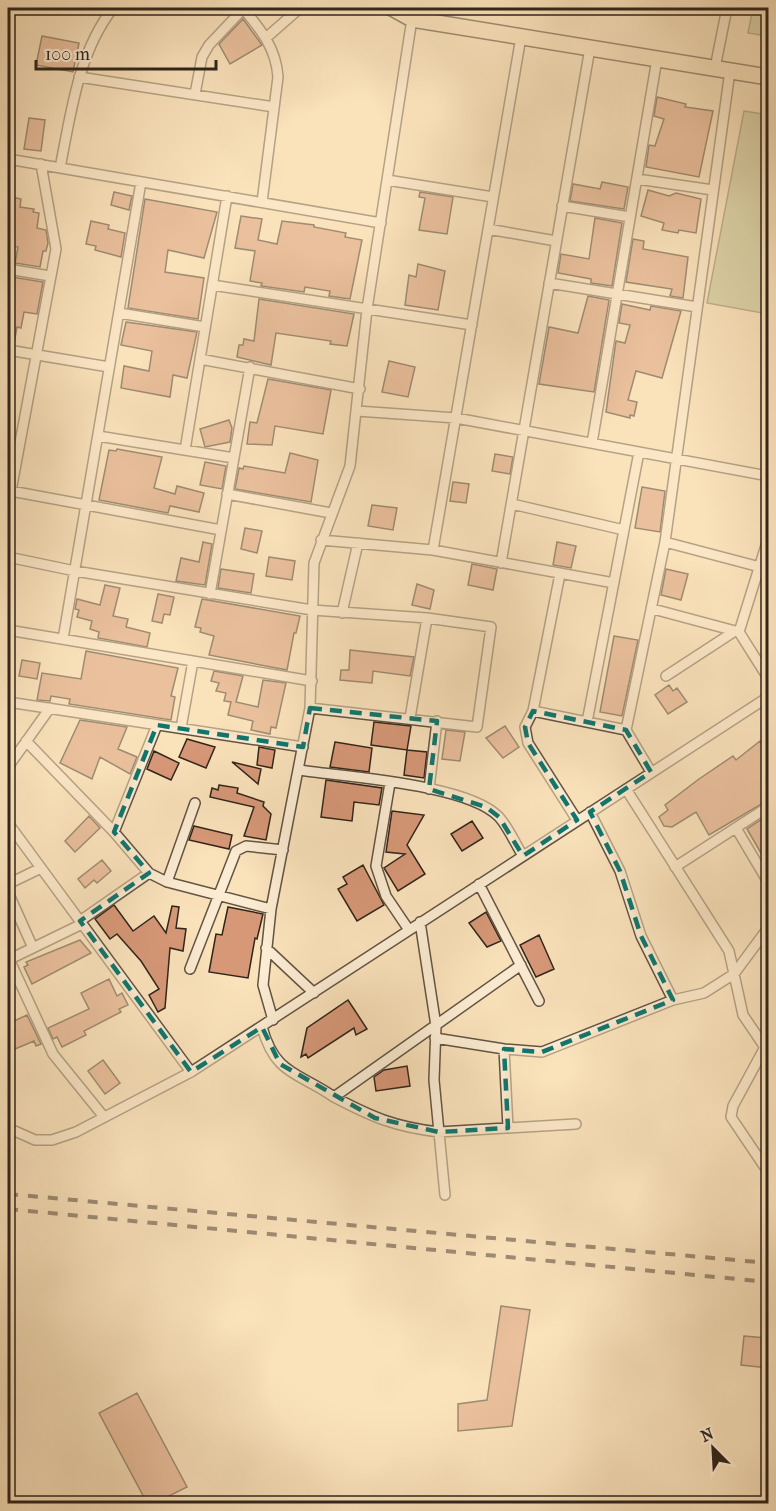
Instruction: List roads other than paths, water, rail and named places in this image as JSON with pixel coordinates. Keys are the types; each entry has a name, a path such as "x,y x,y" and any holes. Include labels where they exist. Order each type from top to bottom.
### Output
{"main road":[{"path":"392,8 412,19 768,77"}],"street":[{"path":"60,168 79,77 95,33 112,8"},
{"path":"195,94 202,57 209,45 243,8 267,37 277,64 278,77 262,202"},
{"path":"267,37 300,8"},
{"path":"651,772 626,730 653,609 677,459 713,190 727,8"},
{"path":"273,1020 262,985 272,909 310,708 314,563 350,466 367,309 412,19"},
{"path":"433,550 521,37"},
{"path":"501,563 590,48"},
{"path":"592,443 657,59"},
{"path":"79,77 274,107"},
{"path":"8,159 381,223"},
{"path":"42,164 56,249 9,493 222,530"},
{"path":"637,179 713,190"},
{"path":"387,180 493,197"},
{"path":"63,639 141,182"},
{"path":"185,450 227,196"},
{"path":"562,206 630,217"},
{"path":"488,229 556,240"},
{"path":"8,268 50,276"},
{"path":"549,283 697,308"},
{"path":"212,285 472,325"},
{"path":"119,313 206,327"},
{"path":"8,350 110,367"},
{"path":"200,359 360,389"},
{"path":"210,594 250,367"},
{"path":"357,411 456,418 768,476"},
{"path":"98,436 234,458"},
{"path":"587,722 639,452"},
{"path":"228,494 331,513"},
{"path":"512,504 624,530"},
{"path":"666,676 737,632 768,539"},
{"path":"321,540 433,550 614,584"},
{"path":"665,542 760,567"},
{"path":"342,613 358,543"},
{"path":"8,556 75,571 312,610 427,618 491,627 477,727 310,708"},
{"path":"560,574 533,711 525,727 528,743 577,820"},
{"path":"653,609 737,632 768,678"},
{"path":"410,718 427,618"},
{"path":"8,630 312,681"},
{"path":"181,728 193,661"},
{"path":"8,1128 35,1140 52,1140 76,1132 191,1072 768,697"},
{"path":"8,702 303,747"},
{"path":"8,767 50,708"},
{"path":"533,711 626,730"},
{"path":"429,789 437,721"},
{"path":"114,832 157,724"},
{"path":"26,741 114,832 148,873 167,882 272,909"},
{"path":"299,770 429,789 467,799 486,807 499,817 523,856"},
{"path":"390,783 376,866 386,896 409,930"},
{"path":"626,789 729,951 743,1015 767,1049 733,1106 731,1117 768,1172"},
{"path":"167,882 195,803"},
{"path":"675,867 768,807"},
{"path":"590,812 620,871 641,936 673,1000"},
{"path":"8,823 191,1072"},
{"path":"736,828 768,882"},
{"path":"190,969 231,860 239,848 253,846 283,850"},
{"path":"8,884 41,868"},
{"path":"104,1117 53,1054 8,959 81,923 148,873"},
{"path":"480,884 539,1001"},
{"path":"8,892 33,948"},
{"path":"420,922 436,1026 434,1080 445,1195"},
{"path":"435,1038 504,1049 542,1052 673,1000 704,993 734,974 768,928"},
{"path":"266,948 314,993"},
{"path":"334,1097 521,965"},
{"path":"262,1027 272,1056 280,1065 334,1097 396,1126 439,1132 576,1124"},
{"path":"504,1049 508,1128"}],"railway":[{"path":"8,1194 768,1263"},
{"path":"8,1209 768,1282"}]}
